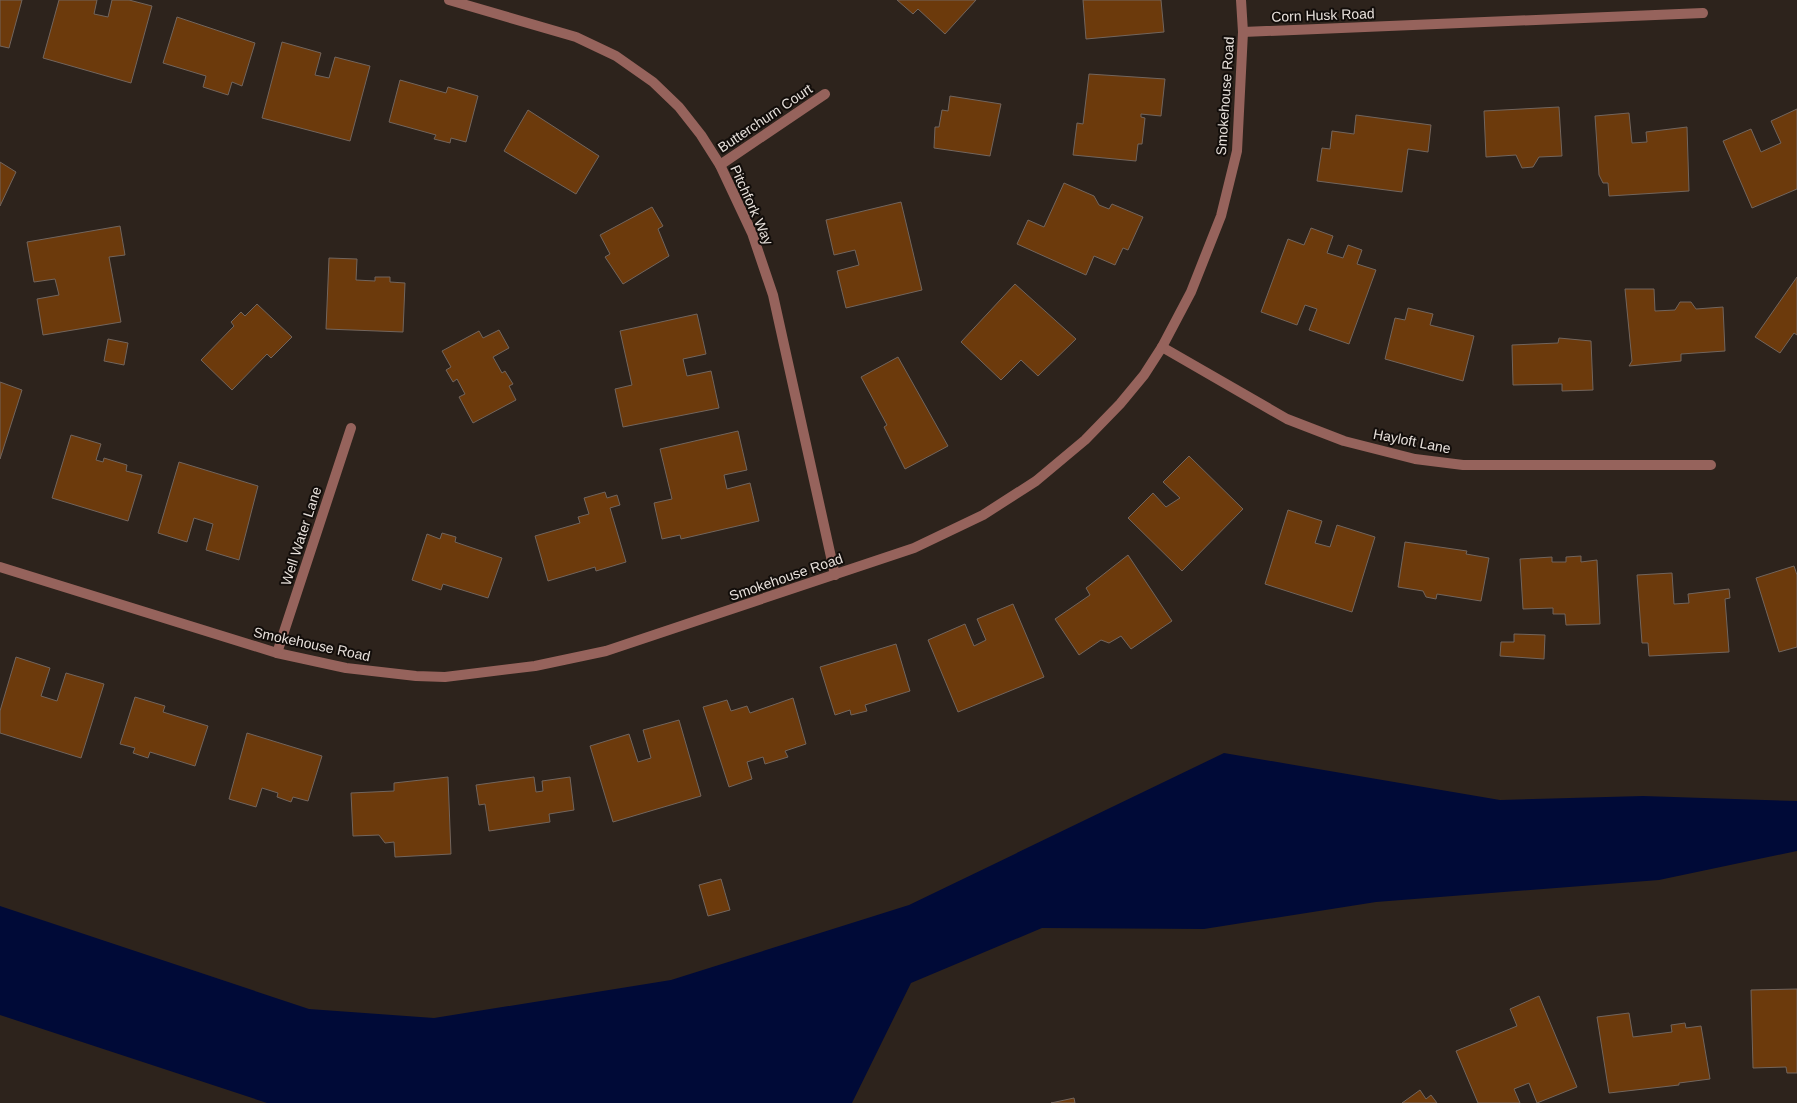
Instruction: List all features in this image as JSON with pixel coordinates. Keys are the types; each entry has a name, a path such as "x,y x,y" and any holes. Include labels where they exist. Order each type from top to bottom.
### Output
{"street":[{"name":"Pitchfork Way","path":"450,0 576,37 616,56 653,82 679,107 701,135 720,165 752,233 773,295 835,574"},
{"name":"Smokehouse Road","path":"0,567 277,653 346,668 416,676 445,677 535,666 606,651 914,548 983,515 1036,481 1085,440 1120,404 1144,375 1162,347 1192,292 1221,216 1237,151 1243,32 1241,0"},
{"name":"Corn Husk Road","path":"1243,32 1703,13"},
{"name":"Butterchurn Court","path":"720,165 825,94"},
{"name":"Hayloft Lane","path":"1162,347 1287,419 1344,441 1415,459 1463,464 1711,464"},
{"name":"Well Water Lane","path":"277,653 351,428"}],"water":[{"path":"1224,753 1500,800 1643,796 1797,801 1797,851 1659,880 1376,902 1204,929 1042,928 911,983 852,1103 267,1103 0,1015 0,906 309,1009 434,1018 671,980 909,905"}],"building":[{"path":"0,0 22,0 9,48 0,46"},
{"path":"59,0 97,0 94,14 108,17 112,0 129,0 152,6 131,83 43,58"},
{"path":"897,0 976,0 945,34 918,9 913,14"},
{"path":"1083,0 1161,0 1164,32 1086,39"},
{"path":"177,17 255,43 242,86 232,82 228,95 203,87 206,76 163,63"},
{"path":"282,42 321,53 315,75 329,78 335,57 370,66 350,141 262,118"},
{"path":"1089,74 1165,79 1161,116 1141,114 1141,117 1145,118 1142,144 1138,144 1136,161 1073,155 1077,123 1083,124"},
{"path":"400,80 446,93 448,87 478,96 466,142 451,138 450,143 434,139 436,135 389,122"},
{"path":"950,96 1001,104 990,156 934,148 935,127 939,127 942,110 948,111"},
{"path":"1559,107 1562,156 1539,157 1533,167 1522,168 1516,155 1486,157 1484,111"},
{"path":"1797,109 1797,189 1752,208 1723,141 1751,129 1761,152 1781,143 1771,121"},
{"path":"528,110 599,156 576,194 504,151"},
{"path":"1629,113 1632,143 1647,142 1646,132 1687,127 1689,191 1609,196 1608,183 1603,183 1599,175 1595,116"},
{"path":"1356,115 1431,125 1428,152 1408,149 1402,192 1317,181 1322,148 1330,149 1332,131 1354,134"},
{"path":"0,162 16,172 0,206"},
{"path":"1064,183 1094,196 1099,205 1109,209 1112,204 1143,217 1128,250 1123,248 1115,265 1094,256 1086,275 1017,244 1028,220 1044,227"},
{"path":"901,202 922,290 846,308 837,271 859,265 855,250 834,255 826,220"},
{"path":"652,207 663,226 658,229 669,256 623,284 605,257 610,254 600,235"},
{"path":"120,226 125,255 109,257 121,322 43,335 37,299 59,295 55,279 34,282 27,242"},
{"path":"1311,228 1333,236 1327,253 1343,258 1348,245 1362,250 1357,264 1376,270 1349,344 1309,330 1317,309 1305,305 1297,325 1261,312 1288,239 1304,245"},
{"path":"329,258 357,259 356,280 375,281 375,277 390,277 390,282 405,283 403,332 326,329"},
{"path":"1797,277 1797,335 1794,333 1780,353 1755,337"},
{"path":"1015,284 1076,339 1038,376 1021,360 1001,380 961,342"},
{"path":"1625,289 1654,289 1655,311 1675,310 1680,302 1691,302 1696,309 1723,307 1725,351 1681,354 1681,361 1629,366 1632,361"},
{"path":"257,304 292,337 271,358 267,354 232,390 201,360 234,326 231,322 241,312 245,316"},
{"path":"1408,308 1433,314 1430,325 1474,336 1463,381 1385,359 1395,318 1405,320"},
{"path":"697,314 706,354 683,359 687,376 711,371 719,408 623,427 615,389 632,385 620,331"},
{"path":"499,330 509,348 493,357 502,373 505,371 513,384 509,386 516,400 473,423 459,397 465,394 457,379 453,382 446,370 451,367 442,351 479,331 483,338"},
{"path":"1559,338 1591,341 1593,390 1562,391 1562,384 1513,385 1512,345 1558,343"},
{"path":"108,339 128,343 124,365 104,361"},
{"path":"898,357 948,446 905,469 884,427 887,425 861,377"},
{"path":"0,382 22,390 0,459"},
{"path":"738,431 747,470 724,475 727,489 750,483 759,521 681,539 680,535 662,539 654,503 672,499 660,449"},
{"path":"71,435 101,444 96,460 103,462 104,458 127,465 126,471 142,475 128,521 52,498"},
{"path":"1189,456 1243,509 1182,571 1128,518 1153,493 1166,507 1180,498 1163,482"},
{"path":"179,462 258,486 239,560 206,550 213,524 194,518 187,542 158,533"},
{"path":"605,492 607,498 617,495 620,505 610,508 626,562 596,571 595,567 548,581 535,536 580,523 578,517 589,514 584,498"},
{"path":"1288,510 1322,521 1315,543 1330,547 1337,525 1375,537 1352,612 1265,584"},
{"path":"442,533 456,537 455,542 502,558 488,598 443,584 441,590 412,580 427,534 440,539"},
{"path":"1405,542 1467,551 1466,554 1489,558 1481,601 1437,594 1436,599 1426,597 1423,591 1398,587"},
{"path":"1128,555 1172,621 1131,649 1121,636 1109,643 1101,640 1079,655 1055,619 1090,595 1086,588"},
{"path":"1581,556 1581,562 1597,560 1600,624 1566,625 1565,614 1553,614 1553,608 1523,609 1520,559 1552,557 1552,562 1566,562 1566,557"},
{"path":"1794,566 1797,575 1797,647 1779,652 1756,578"},
{"path":"1672,573 1674,604 1689,603 1688,594 1729,589 1730,598 1725,599 1729,652 1649,656 1648,643 1642,643 1637,575"},
{"path":"1013,604 1044,677 958,712 928,640 965,624 974,646 986,640 977,619"},
{"path":"1514,634 1545,635 1544,659 1500,656 1501,642 1514,642"},
{"path":"896,644 910,691 865,705 867,711 851,715 850,710 835,715 820,667"},
{"path":"16,657 50,668 41,696 57,701 66,673 104,684 81,758 0,733 0,711"},
{"path":"135,697 165,706 163,712 208,726 195,766 150,752 148,758 133,753 135,748 120,744"},
{"path":"793,698 806,744 785,751 788,757 765,764 763,757 747,762 752,779 729,787 703,707 727,700 731,711 747,706 750,713"},
{"path":"679,720 701,796 613,822 590,746 629,734 638,762 651,758 643,730"},
{"path":"247,733 322,756 308,801 293,797 291,802 277,797 278,793 262,788 256,807 229,799"},
{"path":"448,777 451,854 395,857 394,842 385,843 379,835 353,836 351,793 394,791 394,783"},
{"path":"534,777 536,792 543,791 542,781 570,777 574,810 549,814 550,822 489,831 485,804 479,805 476,785"},
{"path":"721,879 730,910 708,916 699,885"},
{"path":"1797,989 1797,1073 1787,1073 1786,1067 1753,1068 1751,990"},
{"path":"1539,996 1577,1087 1537,1103 1529,1083 1514,1089 1520,1103 1478,1103 1456,1051 1517,1026 1510,1009"},
{"path":"1629,1013 1633,1037 1672,1032 1671,1025 1685,1023 1686,1028 1701,1026 1710,1079 1679,1083 1679,1085 1609,1093 1597,1017"},
{"path":"1420,1090 1426,1099 1431,1095 1437,1103 1402,1103"},
{"path":"1074,1098 1075,1103 1051,1103"}]}
